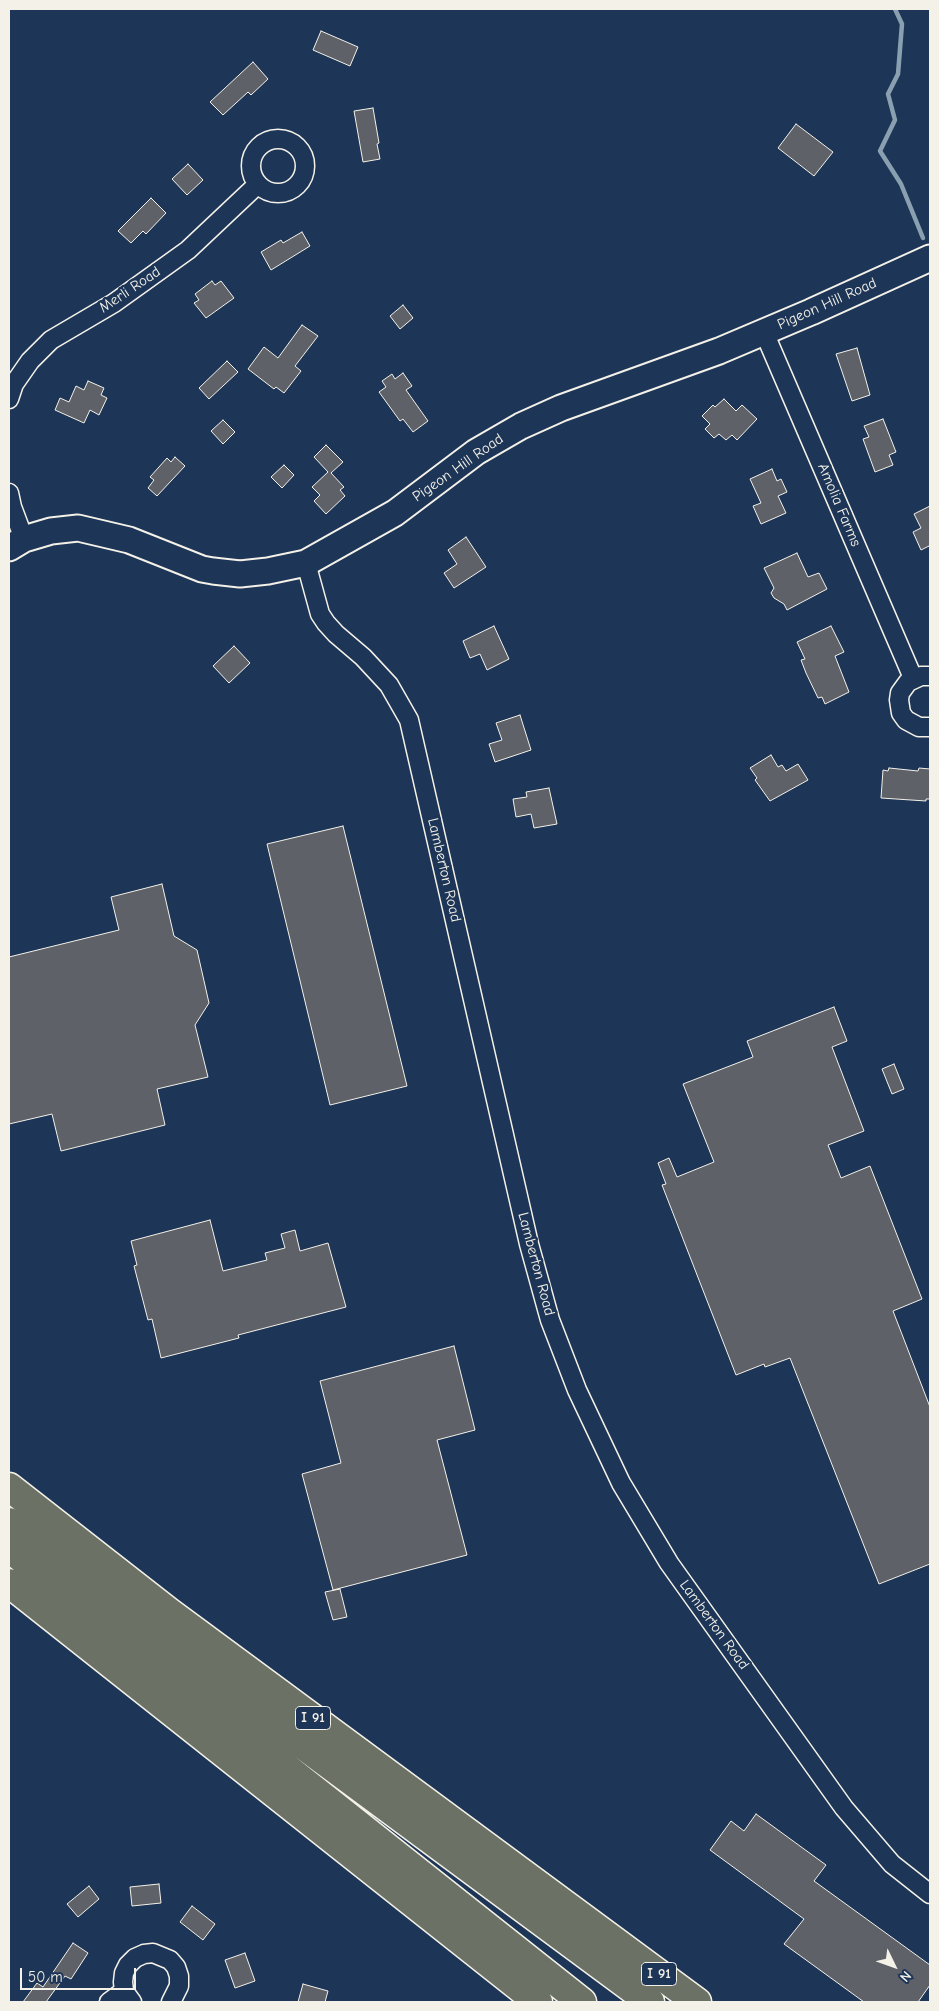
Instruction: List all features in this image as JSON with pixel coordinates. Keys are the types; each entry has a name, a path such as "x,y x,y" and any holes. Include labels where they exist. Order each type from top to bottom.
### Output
{"highway":[{"name":"I 91","path":"9,1487 169,1612 697,2002"},
{"path":"9,1522 154,1635 650,2002"},
{"path":"9,1548 572,1994 596,2002"},
{"path":"9,1583 538,2002"},
{"path":"620,1980 643,2002"}],"street":[{"name":"Merli Road","path":"9,399 14,384 30,361 51,340 114,303 188,250 258,184"},
{"name":"Pigeon Hill Road","path":"16,543 51,531 78,528 129,540 202,569 240,574 268,571 306,563 395,513 476,452 521,426 560,408 718,351 930,258"},
{"name":"Amolia Farms","path":"764,332 922,677 908,682 900,693 899,707 906,720 912,725 930,727"},
{"path":"9,493 16,543"},
{"name":"Lamberton Road","path":"306,563 320,614 336,634 363,657 389,685 409,720 529,1244 550,1320 577,1390 621,1482 669,1563 844,1808 892,1864 930,1894"},
{"path":"109,2002 128,1997 123,1982 128,1964 144,1954 153,1953 162,1955 170,1960 176,1968 180,1986 171,2002"}],"building":[{"path":"321,31 358,47 350,66 313,50"},
{"path":"253,62 268,79 251,95 248,92 223,115 210,102"},
{"path":"373,108 380,159 363,162 354,111"},
{"path":"796,124 833,152 814,176 778,148"},
{"path":"188,164 203,180 187,195 172,179"},
{"path":"151,198 166,213 146,234 143,231 131,243 118,231"},
{"path":"302,232 310,246 271,270 261,252 281,240 283,243"},
{"path":"212,281 215,285 221,281 234,298 206,318 194,303 199,300 195,294"},
{"path":"403,305 413,318 400,329 390,316"},
{"path":"302,325 318,336 295,366 301,371 284,393 276,387 274,389 248,369 264,347 278,358"},
{"path":"857,348 870,395 852,401 836,354"},
{"path":"227,361 238,372 209,399 199,388"},
{"path":"403,373 412,386 406,390 428,421 413,432 403,419 400,421 379,392 386,387 382,381 392,374 395,379"},
{"path":"88,381 104,388 101,395 107,398 99,415 90,410 84,423 55,410 60,398 69,402 76,386 84,390"},
{"path":"724,399 736,411 742,405 757,419 737,440 732,435 726,440 719,434 714,438 705,429 710,424 702,416 713,405 715,407"},
{"path":"883,419 896,452 889,455 893,465 875,472 863,439 869,437 864,426"},
{"path":"223,420 235,432 223,444 211,431"},
{"path":"326,445 343,462 331,473 344,487 340,490 345,496 326,514 314,501 320,495 312,487 328,472 314,457"},
{"path":"175,457 185,466 157,496 148,488 154,480 150,477 167,458 171,462"},
{"path":"284,465 294,475 282,488 271,477"},
{"path":"772,469 777,481 781,479 787,492 778,496 786,513 761,524 753,506 761,503 750,479"},
{"path":"930,506 930,549 929,546 921,550 913,532 921,528 914,514"},
{"path":"466,537 486,567 454,588 444,573 457,564 448,550"},
{"path":"797,553 808,577 819,573 827,589 787,610 784,604 774,598 771,593 774,588 764,568"},
{"path":"494,626 509,659 487,670 480,654 470,658 463,641"},
{"path":"831,626 844,652 835,656 849,692 825,704 822,697 818,698 806,673 801,660 805,659 797,642"},
{"path":"234,646 250,663 229,683 213,666"},
{"path":"520,715 531,750 495,762 489,744 502,740 496,723"},
{"path":"771,755 778,767 782,765 786,771 798,764 808,780 770,801 755,780 757,778 750,768"},
{"path":"889,768 918,771 919,768 930,769 930,799 926,799 926,801 881,798 883,770 888,771"},
{"path":"549,788 557,824 534,828 531,814 516,817 513,799 527,797 526,792"},
{"path":"343,826 407,1086 330,1105 267,844"},
{"path":"162,884 174,936 197,950 209,1003 195,1025 208,1077 157,1089 165,1125 61,1151 52,1114 9,1124 9,957 119,930 111,897"},
{"path":"834,1007 847,1041 832,1047 864,1131 828,1145 841,1178 870,1166 922,1299 893,1311 930,1407 930,1564 879,1584 790,1358 765,1367 764,1364 736,1375 662,1185 666,1184 658,1163 669,1158 677,1177 714,1162 683,1084 753,1057 747,1041"},
{"path":"894,1064 904,1089 892,1094 882,1069"},
{"path":"210,1220 223,1271 267,1260 265,1253 285,1248 281,1234 295,1230 300,1251 328,1243 346,1307 238,1335 239,1338 161,1358 152,1319 148,1320 134,1266 137,1265 131,1241"},
{"path":"454,1346 475,1430 437,1440 467,1555 333,1590 302,1474 341,1463 320,1381"},
{"path":"340,1589 347,1617 333,1620 325,1592"},
{"path":"756,1814 826,1865 814,1881 930,1965 930,1985 918,2002 864,2002 784,1944 804,1919 710,1850 731,1821 744,1831"},
{"path":"159,1884 161,1903 132,1906 130,1887"},
{"path":"89,1886 99,1899 78,1917 67,1904"},
{"path":"192,1906 215,1924 203,1940 180,1922"},
{"path":"73,1943 88,1953 71,1979 65,1976 46,2002 23,2002 37,1983 43,1987"},
{"path":"245,1953 255,1981 235,1988 225,1960"},
{"path":"303,1984 328,1991 325,2002 298,2002"}],"waterway":[{"path":"895,9 902,24 898,74 888,94 895,120 880,151 901,184 923,238"}]}
